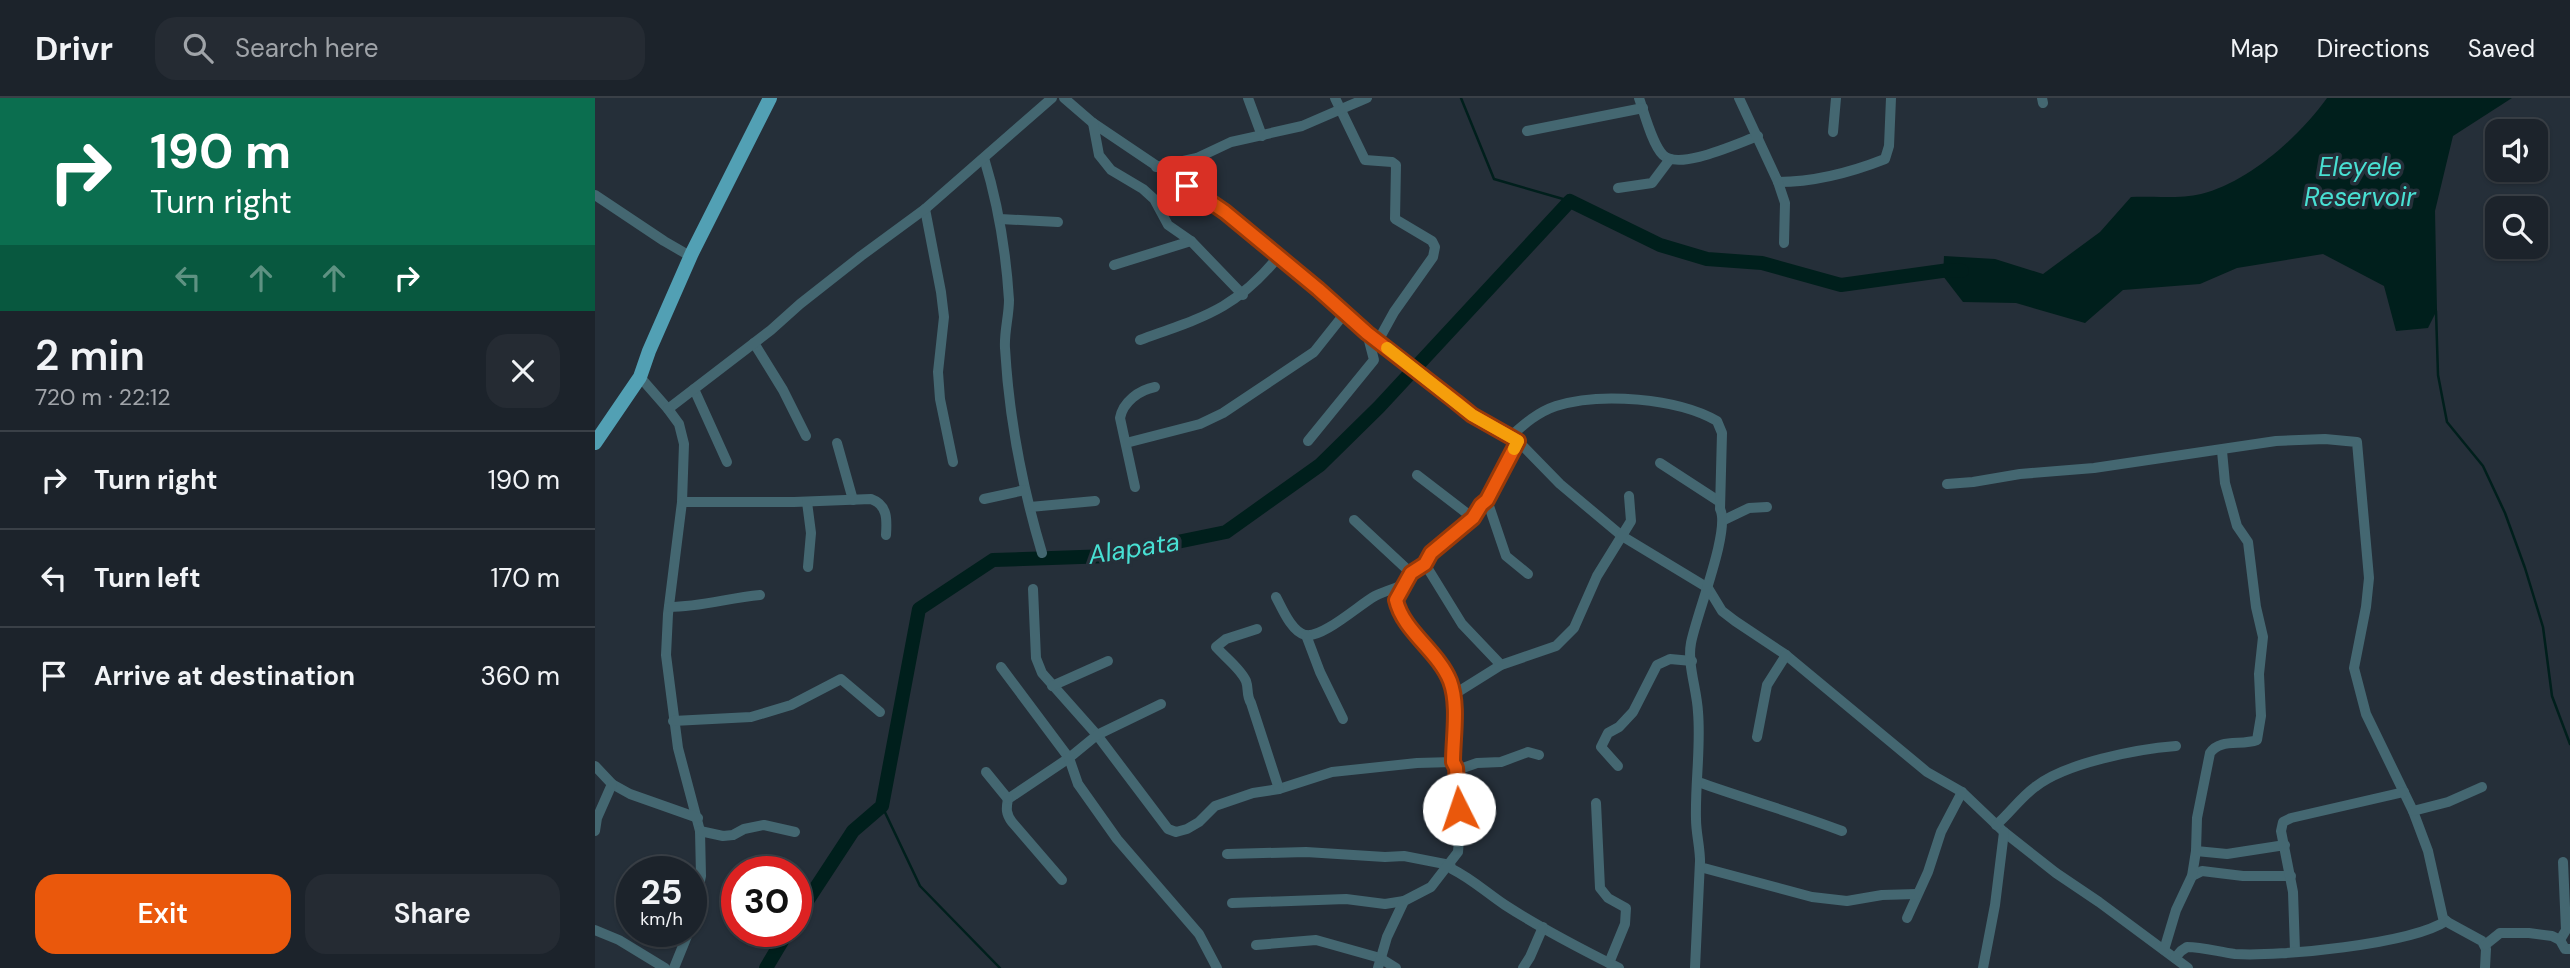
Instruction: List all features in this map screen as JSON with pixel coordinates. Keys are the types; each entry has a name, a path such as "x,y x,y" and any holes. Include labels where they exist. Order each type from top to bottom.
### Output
{"main road":[{"path":"595,443 640,377 690,256 770,98"}],"street":[{"path":"668,409 925,209 1052,98"},
{"path":"1064,98 1093,123 1206,198 1279,256 1367,333 1472,415 1518,441"},
{"path":"1248,98 1262,136"},
{"path":"1335,98 1365,160 1397,165 1395,219 1432,241 1435,247 1433,257 1394,312 1378,341"},
{"path":"1156,167 1197,158 1231,142 1302,126 1367,98"},
{"path":"1739,98 1758,136 1785,203 1784,243"},
{"path":"1833,132 1836,98"},
{"path":"1778,182 1811,180 1885,159 1889,146 1891,98"},
{"path":"1527,131 1641,103 1657,146 1662,154 1670,159 1695,158 1758,136"},
{"path":"1093,123 1099,155 1111,170 1143,189 1154,199 1168,225 1191,241 1243,295"},
{"path":"984,158 1000,219 1009,303 1005,345 1013,431 1042,553"},
{"path":"1618,188 1652,183 1670,159"},
{"path":"595,195 690,256"},
{"path":"925,209 935,248 944,317 938,372 940,399 953,462"},
{"path":"1000,219 1058,222"},
{"path":"1114,265 1191,241"},
{"path":"1140,340 1214,313 1243,295 1279,256"},
{"path":"1126,443 1200,424 1223,413 1314,352 1345,313"},
{"path":"1308,441 1374,360 1367,333"},
{"path":"754,343 783,390 806,436"},
{"path":"640,377 679,424 684,444 682,502 666,655 673,722 698,818 701,856"},
{"path":"1135,487 1120,418 1121,411 1138,393 1154,387"},
{"path":"694,389 727,462"},
{"path":"1917,894 1882,895 1847,901 1798,895 1700,867 1696,820 1699,722 1690,647 1708,588 1724,520 1720,502 1720,426 1711,418 1679,407 1645,401 1575,401 1537,415 1511,436 1560,484 1622,536 1708,588 1722,611 1786,655 1927,772 1962,792 2000,828 2056,873 2180,964"},
{"path":"1947,484 2094,468 2276,441 2325,439 2357,442 2369,578 2367,607 2354,668 2366,714 2413,811 2433,864 2446,921"},
{"path":"1232,902 1346,899 1385,904 1404,901 1431,887 1450,865 1458,852 1459,840 1453,695 1449,680 1397,606 1396,600 1411,573 1425,564 1431,553 1473,518 1487,500 1518,441"},
{"path":"837,443 853,500"},
{"path":"2164,950 2176,910 2192,876 2197,817 2210,753 2214,747 2226,743 2241,744 2257,740 2261,716 2259,674 2263,637 2256,607 2248,542 2237,526 2225,483 2222,451"},
{"path":"1660,463 1720,502"},
{"path":"1417,475 1473,518"},
{"path":"984,499 1025,490"},
{"path":"1453,695 1501,665 1556,646 1574,628 1597,576 1630,521 1629,496"},
{"path":"682,502 871,499 880,503 888,519 886,535"},
{"path":"1487,500 1506,556 1528,574"},
{"path":"1030,507 1094,501"},
{"path":"807,502 811,533 808,567"},
{"path":"1724,520 1749,508 1767,507"},
{"path":"1354,520 1411,573"},
{"path":"1425,564 1462,624 1501,665"},
{"path":"1306,635 1329,626 1375,596 1406,584"},
{"path":"1033,589 1036,657 1042,673 1097,735 1168,830 1176,832 1187,829 1216,806 1332,772 1417,763 1454,765 1457,769 1501,762 1528,752 1539,755"},
{"path":"669,607 696,607 760,595"},
{"path":"1276,597 1295,628 1306,635 1343,719"},
{"path":"1257,629 1226,639 1216,646 1245,678 1247,696 1279,789"},
{"path":"1757,737 1767,685 1786,655"},
{"path":"1618,766 1601,747 1608,733 1619,727 1633,712 1657,665 1670,659 1692,661"},
{"path":"1052,686 1108,662"},
{"path":"1001,667 1069,758 1078,784 1117,839 1199,934 1217,968"},
{"path":"673,722 751,717 791,705 841,679 880,712"},
{"path":"1008,799 1069,758 1097,735 1160,704"},
{"path":"1983,968 1995,905 2000,828 2035,787 2049,777 2092,763 2149,748 2176,746"},
{"path":"595,766 612,783 638,798 698,818"},
{"path":"986,772 1008,799 1007,815 1062,880"},
{"path":"1698,782 1842,831"},
{"path":"595,831 597,818 612,783"},
{"path":"2413,811 2448,802 2481,787"},
{"path":"1907,918 1928,872 1941,832 1962,792"},
{"path":"2295,951 2291,876 2281,826 2286,819 2404,792"},
{"path":"1227,854 1305,852 1404,856 1450,865 1503,904 1609,965 1625,924 1626,908 1608,898 1600,888 1596,803"},
{"path":"700,831 723,836 764,825 796,832"},
{"path":"2196,851 2227,854 2285,845"},
{"path":"1695,968 1700,851"},
{"path":"2560,940 2566,930 2563,862"},
{"path":"2192,876 2202,871 2243,876 2291,876"},
{"path":"1379,963 1387,937 1404,901"},
{"path":"2446,921 2478,936 2485,945 2485,968"},
{"path":"2180,964 2181,951 2187,947 2237,954 2356,945 2426,931 2446,921"},
{"path":"1523,968 1543,927"},
{"path":"595,930 619,940 665,968"},
{"path":"2485,945 2497,934 2542,934 2560,940 2563,947 2570,949"},
{"path":"1256,945 1316,940 1396,968"},
{"path":"674,968 683,947"}],"water":[{"name":"Eleyele Reservoir","path":"2327,98 2512,98 2453,136 2435,211 2437,310 2428,328 2396,331 2384,286 2323,254 2237,268 2200,284 2123,290 2085,323 2016,303 1963,302 1943,276 1944,256 1995,259 2043,274 2100,232 2131,197 2193,196 2237,180 2288,142"}],"waterway":[{"path":"1461,98 1494,179 1570,201"},
{"name":"Alapata","path":"812,894 853,831 882,806 919,609 993,560 1109,556 1226,532 1320,465 1379,407 1570,201 1660,245 1707,259 1762,263 1841,285 1949,270 1962,271"},
{"path":"2436,311 2438,375 2447,422 2483,466 2505,513 2543,627 2552,696 2570,744"},
{"path":"882,806 920,886 1000,968"},
{"name":"Alapata","path":"766,968 778,947"}],"slow traffic":[{"path":"1387,348 1472,415 1518,441 1514,449"}],"route":[{"path":"1187,186 1225,212 1367,333 1472,415 1518,441 1499,482 1487,500 1473,518 1431,553 1425,564 1411,573 1396,600 1406,620 1449,680 1453,695 1453,762 1456,768 1459,809"}]}
